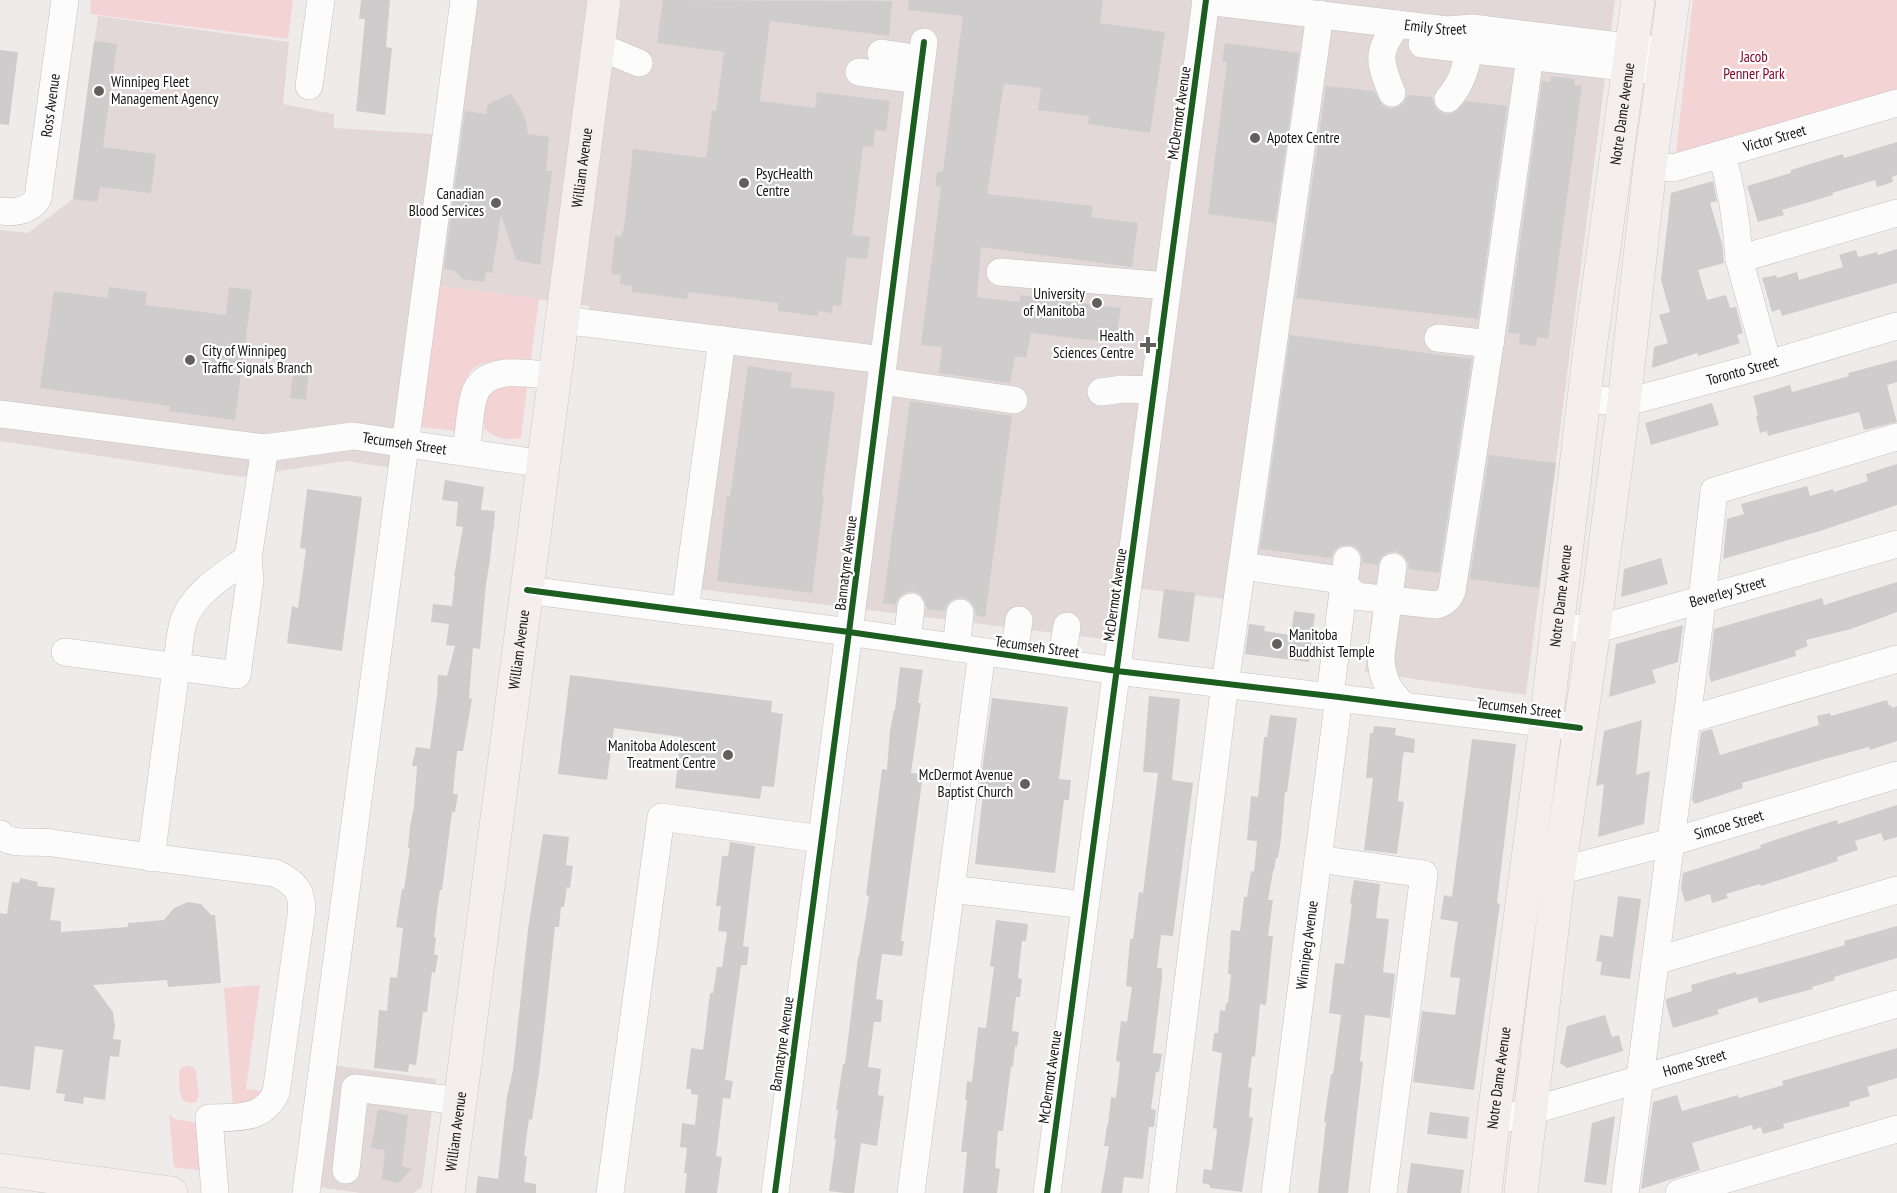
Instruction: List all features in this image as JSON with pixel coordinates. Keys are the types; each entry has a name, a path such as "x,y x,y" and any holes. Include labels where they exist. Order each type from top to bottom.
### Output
{"main road":[{"name":"William Avenue","path":"447,1193 604,0"},
{"name":"Notre Dame Avenue","path":"1485,1193 1546,723 1589,356 1638,0"},
{"path":"1521,1193 1559,872 1624,403 1650,166 1672,0"},
{"path":"0,1170 169,1193"}],"street":[{"name":"Ross Avenue","path":"0,211 12,212 30,207 37,201 39,195 65,0"},
{"path":"309,86 321,0"},
{"path":"306,1193 465,0"},
{"name":"Emily Street","path":"1205,6 1385,33 1460,38 1664,62"},
{"name":"McDermot Avenue","path":"1047,1193 1205,6"},
{"path":"1162,1193 1225,683 1318,23"},
{"path":"1385,33 1368,65 1385,92"},
{"path":"1443,99 1454,71 1460,38"},
{"name":"Emily Street","path":"1460,38 1530,56 1631,58"},
{"path":"598,46 639,63"},
{"path":"881,53 921,60"},
{"path":"1242,567 1341,580 1369,579 1436,605 1450,598 1490,344 1530,56"},
{"path":"859,72 921,60"},
{"name":"Bannatyne Avenue","path":"775,1193 921,60"},
{"name":"Victor Street","path":"1650,166 1673,168 1897,103"},
{"path":"1722,155 1737,223 1739,259 1768,364"},
{"path":"1739,259 1897,213"},
{"path":"1000,272 1168,286"},
{"path":"562,320 722,340 882,370 1014,400"},
{"name":"Toronto Street","path":"1585,398 1624,403 1897,326"},
{"path":"1438,338 1490,344"},
{"path":"685,611 722,340"},
{"path":"466,452 474,394 482,383 493,375 506,373 554,376"},
{"path":"1101,392 1123,389 1154,390"},
{"name":"Tecumseh Street","path":"0,414 265,448 353,436 544,464"},
{"path":"1625,1193 1687,720 1714,491 1897,437"},
{"path":"65,652 237,675 250,580 248,558 265,448"},
{"name":"Beverley Street","path":"1557,626 1594,630 1897,544"},
{"path":"151,858 184,620 192,604 207,589 248,558"},
{"path":"1345,698 1369,579"},
{"path":"1345,698 1369,579"},
{"path":"1369,579 1381,655 1381,670 1389,689 1404,705"},
{"name":"Tecumseh Street","path":"527,590 849,632 1061,663 1580,728"},
{"path":"907,641 911,607"},
{"path":"956,648 960,613"},
{"path":"1014,656 1019,620"},
{"path":"1061,663 1067,626"},
{"path":"910,1193 982,652"},
{"path":"1687,720 1897,659"},
{"name":"Winnipeg Avenue","path":"1275,1193 1318,859 1345,698"},
{"name":"Simcoe Street","path":"1559,872 1671,842 1897,775"},
{"path":"610,1193 661,817 822,839"},
{"path":"0,834 3,838 16,843 40,841 151,858 275,873 296,886 302,901 276,1093 271,1102 262,1110 251,1115 209,1118 215,1193"},
{"path":"1318,859 1424,874 1383,1193"},
{"path":"951,889 1085,905"},
{"path":"1655,961 1897,890"},
{"name":"Home Street","path":"1493,1122 1897,1005"},
{"path":"346,1170 355,1088 460,1101"},
{"path":"1679,1193 1897,1129"}],"shaded area":[{"name":"Health Sciences Centre","path":"468,0 1615,0 1526,695 1365,672 1374,595 1235,577 1232,600 1127,587 1119,641 688,588 726,339 587,322 589,306 434,285"},
{"path":"98,16 289,42 283,104 334,114 334,128 433,134 392,468 346,461 241,477 0,441 0,230 28,233 73,199"},
{"path":"332,1065 436,1079 422,1187 414,1193 361,1193 316,1187"}],"green space":[{"path":"91,0 293,0 288,39 90,14"},
{"name":"Jacob Penner Park","path":"1693,0 1897,0 1897,92 1678,154 1676,153"},
{"path":"434,285 539,299 531,358 518,363 489,362 478,365 470,372 461,393 456,431 414,426"},
{"path":"490,386 527,386 521,438 501,438 484,428 484,405"},
{"path":"260,985 246,1089 269,1092 266,1098 233,1109 224,988"},
{"path":"189,1065 196,1071 199,1096 196,1102 190,1103 185,1101 180,1094 179,1072 181,1068"},
{"path":"169,1114 176,1119 198,1125 204,1171 174,1167"}],"building":[{"path":"361,0 390,0 386,47 392,48 385,115 356,111 365,19 359,19"},
{"name":"PsycHealth Centre","path":"663,0 892,1 889,36 770,21 760,101 815,108 817,92 890,101 886,131 875,130 873,147 863,146 852,235 870,237 867,259 847,257 841,306 833,305 832,313 818,311 818,316 778,311 778,303 688,292 687,299 632,292 632,286 620,284 621,275 611,274 615,236 621,237 624,228 633,149 706,158 712,111 716,111 724,52 657,43"},
{"path":"909,0 1103,0 1100,23 1165,32 1150,133 1088,124 1089,116 1038,110 1041,88 1004,84 1001,102 987,194 1093,206 1091,217 1138,223 1132,267 981,247 977,297 1020,302 1020,295 1121,308 1115,343 1031,333 1026,358 1015,356 1010,383 939,373 942,347 921,345 941,187 936,186 936,178 937,172 943,171 963,16 908,10"},
{"path":"94,41 117,44 103,147 156,154 151,193 100,187 97,202 73,199"},
{"name":"Apotex Centre","path":"1225,43 1299,53 1275,223 1208,214 1227,62 1222,62"},
{"path":"0,50 18,52 9,125 0,124"},
{"path":"1551,76 1575,79 1574,85 1582,86 1548,339 1537,337 1536,346 1519,344 1520,334 1508,333 1542,81 1550,82"},
{"path":"1326,86 1374,91 1382,105 1390,109 1404,103 1408,95 1432,97 1438,111 1446,115 1454,113 1466,101 1507,106 1478,319 1296,298"},
{"name":"Canadian Blood Services","path":"511,94 526,121 528,134 549,137 546,171 552,171 540,265 516,260 501,215 492,273 486,272 484,282 462,279 455,271 444,269 465,111 486,114 488,104"},
{"path":"1897,142 1897,175 1892,177 1893,182 1877,187 1875,180 1782,210 1784,215 1758,222 1747,186 1843,154 1844,158"},
{"path":"1713,181 1717,201 1710,203 1722,243 1724,263 1698,270 1707,300 1726,295 1730,308 1736,307 1743,333 1737,335 1740,343 1698,356 1697,353 1652,368 1654,347 1668,343 1659,315 1670,312 1661,280 1671,193"},
{"path":"1897,249 1897,283 1782,316 1780,309 1772,312 1762,278 1776,275 1777,278 1797,272 1799,280 1843,267 1839,255 1856,250 1858,257 1877,252 1878,255"},
{"path":"109,287 147,292 145,305 226,315 229,287 252,290 235,420 169,411 170,406 40,388 54,291 108,298"},
{"path":"1290,335 1472,359 1439,573 1409,569 1408,562 1403,555 1395,551 1381,557 1377,565 1363,563 1361,553 1356,547 1350,545 1340,546 1331,558 1260,549"},
{"path":"1897,360 1897,382 1887,385 1897,422 1864,430 1859,412 1768,436 1767,431 1760,433 1753,396 1790,385 1792,392 1849,376 1848,373"},
{"path":"748,366 792,373 790,387 835,392 812,593 717,581 727,496 730,497"},
{"path":"294,369 309,371 306,400 290,398"},
{"path":"910,401 1012,416 985,617 976,615 974,606 962,597 953,599 944,611 927,609 925,600 913,591 904,593 895,605 883,603"},
{"path":"1712,403 1719,425 1651,445 1645,423"},
{"path":"1489,455 1556,463 1539,588 1470,579"},
{"path":"1897,464 1897,505 1820,531 1723,559 1727,519 1744,514 1741,504 1807,486 1810,496 1833,489 1834,492 1868,481 1866,474"},
{"path":"445,480 484,487 481,510 495,511 494,530 480,649 473,648 469,698 472,699 463,751 457,751 453,794 458,794 455,812 452,812 434,937 436,938 434,955 438,955 435,973 432,972 427,1012 423,1012 416,1065 409,1064 408,1072 374,1068 379,1010 387,1011 390,977 397,978 403,928 396,927 410,848 408,848 417,766 412,766 416,747 430,749 438,675 447,676 455,646 446,645 449,624 431,622 433,604 452,606 454,576 463,527 456,526 458,502 442,500"},
{"path":"307,489 362,497 342,651 287,643 292,606 298,608 306,549 300,548"},
{"path":"1661,558 1668,584 1621,597 1624,569"},
{"path":"1897,582 1897,612 1851,629 1806,640 1808,646 1795,651 1796,656 1711,682 1709,674 1714,629 1822,598 1824,605"},
{"path":"1164,589 1195,593 1189,642 1158,638"},
{"name":"Manitoba Buddhist Temple","path":"1294,611 1315,614 1309,662 1245,654 1249,624 1265,626 1264,631 1291,635"},
{"path":"1683,625 1678,662 1652,670 1656,683 1609,697 1616,644"},
{"path":"900,667 923,670 918,703 921,703 911,773 923,774 901,941 904,941 902,956 882,954 876,999 883,1000 881,1022 874,1022 868,1067 881,1069 878,1095 884,1096 877,1146 861,1143 854,1193 845,1193 829,1191 836,1139 834,1139 838,1110 836,1110 843,1064 845,1064 858,957 869,896 866,895 882,769 887,770 890,731"},
{"name":"Manitoba Adolescent Treatment Centre","path":"570,675 772,701 771,712 783,714 774,787 762,786 760,799 675,788 681,737 614,728 607,780 558,774"},
{"path":"1149,696 1180,699 1172,780 1193,783 1173,936 1161,935 1157,968 1162,968 1162,978 1153,1053 1162,1054 1159,1072 1156,1072 1151,1109 1156,1110 1154,1127 1149,1127 1143,1179 1124,1177 1122,1193 1101,1193 1109,1146 1104,1146 1111,1097 1116,1098 1120,1062 1116,1061 1121,1021 1127,1022 1132,987 1126,986 1130,939 1133,939 1139,892 1143,893 1158,773 1143,772"},
{"name":"McDermot Avenue Baptist Church","path":"992,698 1068,707 1059,779 1071,780 1069,800 1064,800 1055,873 975,864 984,785 980,785"},
{"path":"1887,700 1892,708 1897,706 1897,741 1742,783 1743,788 1694,804 1692,799 1701,732 1712,729 1720,755 1819,725 1817,716 1830,713 1831,716"},
{"path":"1270,715 1297,718 1287,792 1285,792 1278,858 1276,858 1268,900 1273,900 1268,936 1273,936 1266,1005 1260,1004 1255,1057 1252,1056 1248,1087 1252,1088 1249,1117 1253,1118 1242,1192 1210,1188 1210,1185 1202,1183 1204,1169 1212,1170 1217,1129 1213,1128 1222,1053 1212,1051 1214,1033 1218,1033 1220,1010 1225,1011 1226,1003 1228,1003 1231,974 1228,974 1231,930 1240,931 1244,897 1247,897 1251,871 1254,872 1257,841 1247,840 1251,796 1258,797 1264,737 1267,737"},
{"path":"1642,720 1636,775 1650,771 1644,824 1598,837 1604,784 1596,786 1604,731"},
{"path":"1374,726 1396,728 1395,735 1415,739 1414,753 1404,752 1403,756 1398,801 1404,802 1397,854 1364,850 1373,778 1366,778 1370,733 1373,733"},
{"path":"1472,739 1516,744 1497,903 1500,904 1474,1090 1413,1082 1422,1011 1455,1015 1460,978 1450,977 1458,922 1440,919 1444,895 1452,897"},
{"path":"1897,805 1897,837 1884,841 1881,833 1855,841 1858,850 1837,857 1838,861 1761,886 1760,884 1726,894 1728,898 1712,903 1710,894 1685,902 1681,888 1683,873 1761,848 1760,845 1808,829 1837,820 1838,824"},
{"path":"543,834 569,837 566,865 573,866 570,888 567,887 564,907 561,907 559,927 555,927 540,1066 524,1156 527,1156 524,1182 536,1184 536,1193 476,1193 478,1176 498,1179 507,1096 513,1070 528,929"},
{"path":"730,842 755,846 743,946 749,947 747,965 741,965 725,1080 733,1081 730,1099 723,1098 716,1156 722,1157 717,1193 685,1193 687,1173 684,1173 687,1148 680,1147 682,1123 695,1125 698,1095 691,1094 691,1089 686,1089 691,1048 703,1050 710,993 713,993 717,967 722,967 727,932 718,931 721,906 716,906 722,856 728,856"},
{"path":"20,878 38,882 37,886 55,888 50,920 61,921 61,932 128,927 128,923 164,920 174,908 188,902 201,904 211,915 215,915 221,983 168,987 167,980 93,985 113,1012 115,1026 113,1039 121,1040 119,1057 110,1056 105,1100 84,1097 83,1104 64,1101 65,1094 56,1093 63,1050 35,1046 30,1090 0,1086 0,913 7,914 12,882 19,883"},
{"path":"1354,880 1380,884 1376,918 1389,919 1383,972 1395,974 1390,1018 1365,1015 1360,1061 1363,1062 1348,1193 1318,1193 1326,1122 1324,1122 1341,1015 1329,1013 1335,963 1344,964"},
{"path":"1618,896 1641,899 1630,979 1600,975 1602,962 1596,961 1600,935 1613,937"},
{"path":"996,920 1028,924 1026,941 1022,941 1018,978 1022,979 1020,997 1016,997 1012,1031 1019,1032 1013,1067 1011,1066 1003,1131 998,1131 995,1168 1000,1169 997,1193 963,1193 967,1152 961,1152 967,1081 972,1082 978,1027 986,1028 994,967 990,966"},
{"path":"1897,926 1897,958 1834,977 1835,980 1812,987 1813,989 1759,1003 1757,997 1717,1010 1719,1014 1673,1028 1666,999 1692,991 1691,985 1804,957 1845,945 1844,941"},
{"path":"1605,1015 1612,1037 1619,1035 1623,1051 1567,1068 1560,1063 1567,1026"},
{"path":"1897,1048 1897,1078 1867,1087 1870,1096 1849,1102 1850,1106 1783,1124 1784,1128 1763,1134 1761,1127 1753,1130 1752,1125 1692,1143 1700,1170 1641,1189 1653,1102 1677,1095 1682,1111 1738,1095 1739,1098 1783,1085 1782,1081"},
{"path":"378,1109 408,1115 402,1166 412,1169 398,1183 382,1179 385,1150 371,1148"},
{"path":"1430,1112 1469,1117 1467,1139 1427,1134"},
{"path":"1615,1116 1606,1185 1584,1182 1592,1123"},
{"path":"1411,1163 1464,1170 1461,1193 1407,1193"}],"cycle path":[{"path":"1047,1193 1206,0"},
{"path":"775,1193 924,42"},
{"path":"527,590 849,632 1117,671 1580,728"}],"place":[{"name":"Winnipeg Fleet Management Agency","path":"99,91"},
{"name":"Apotex Centre","path":"1255,138"},
{"name":"PsycHealth Centre","path":"744,183"},
{"name":"Canadian Blood Services","path":"496,203"},
{"name":"University of Manitoba","path":"1097,303"},
{"name":"Health Sciences Centre","path":"1148,345"},
{"name":"City of Winnipeg Traffic Signals Branch","path":"190,360"},
{"name":"Manitoba Buddhist Temple","path":"1277,644"},
{"name":"Manitoba Adolescent Treatment Centre","path":"728,755"},
{"name":"McDermot Avenue Baptist Church","path":"1025,784"}]}
